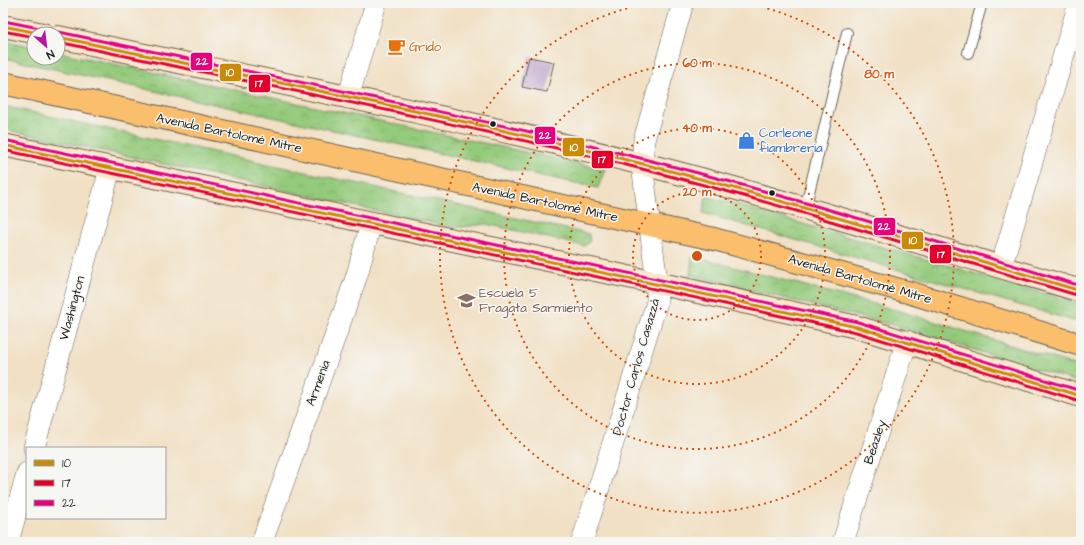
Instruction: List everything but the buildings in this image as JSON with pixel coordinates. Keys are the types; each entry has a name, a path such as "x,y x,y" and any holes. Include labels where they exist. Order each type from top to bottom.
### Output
{"main road":[{"name":"Avenida Bartolomé Mitre","path":"3,83 714,239 911,293 1081,345"}],"street":[{"path":"348,98 376,3"},
{"name":"Doctor Carlos Casazza","path":"582,542 657,302 658,283 642,164 644,140 683,3"},
{"path":"1001,267 1079,3"},
{"path":"3,26 26,31"},
{"path":"66,39 348,98 642,164 805,209 1081,290"},
{"path":"3,145 658,283 857,327 907,341 1081,396"},
{"name":"Washington","path":"34,447 110,168"},
{"name":"Armenia","path":"262,542 357,275 371,223"},
{"name":"Beazley","path":"843,542 907,341"},
{"path":"8,542 26,477"}],"lane":[{"path":"968,53 982,3"},
{"path":"805,209 847,33"}],"green space":[{"path":"3,40 26,45 26,63 3,58"},
{"path":"66,54 605,169 598,188 40,66 66,66"},
{"path":"3,106 589,234 590,241 584,246 486,224 455,228 3,129"},
{"path":"706,196 1081,304 1081,323 703,213"},
{"path":"692,256 900,311 1081,367 1081,383 896,326 690,275"}],"transit line":[{"name":"22","path":"4,21 29,26"},
{"name":"10","path":"3,26 26,31"},
{"name":"17","path":"3,31 26,35"},
{"name":"22","path":"66,33 425,109 571,141 644,159 754,188 1081,286"},
{"name":"10","path":"66,39 425,113 643,164 753,193 1081,291"},
{"name":"17","path":"66,44 424,118 642,169 752,198 1080,296"},
{"name":"22","path":"4,140 858,322 1081,391"},
{"name":"10","path":"3,145 857,327 1081,396"},
{"name":"17","path":"3,150 856,332 1080,401"}],"place":[{"name":"Grido","path":"396,47"},
{"name":"Corleone fiambreria","path":"746,140"},
{"name":"Escuela 5 Fragata Sarmiento","path":"466,300"}]}
